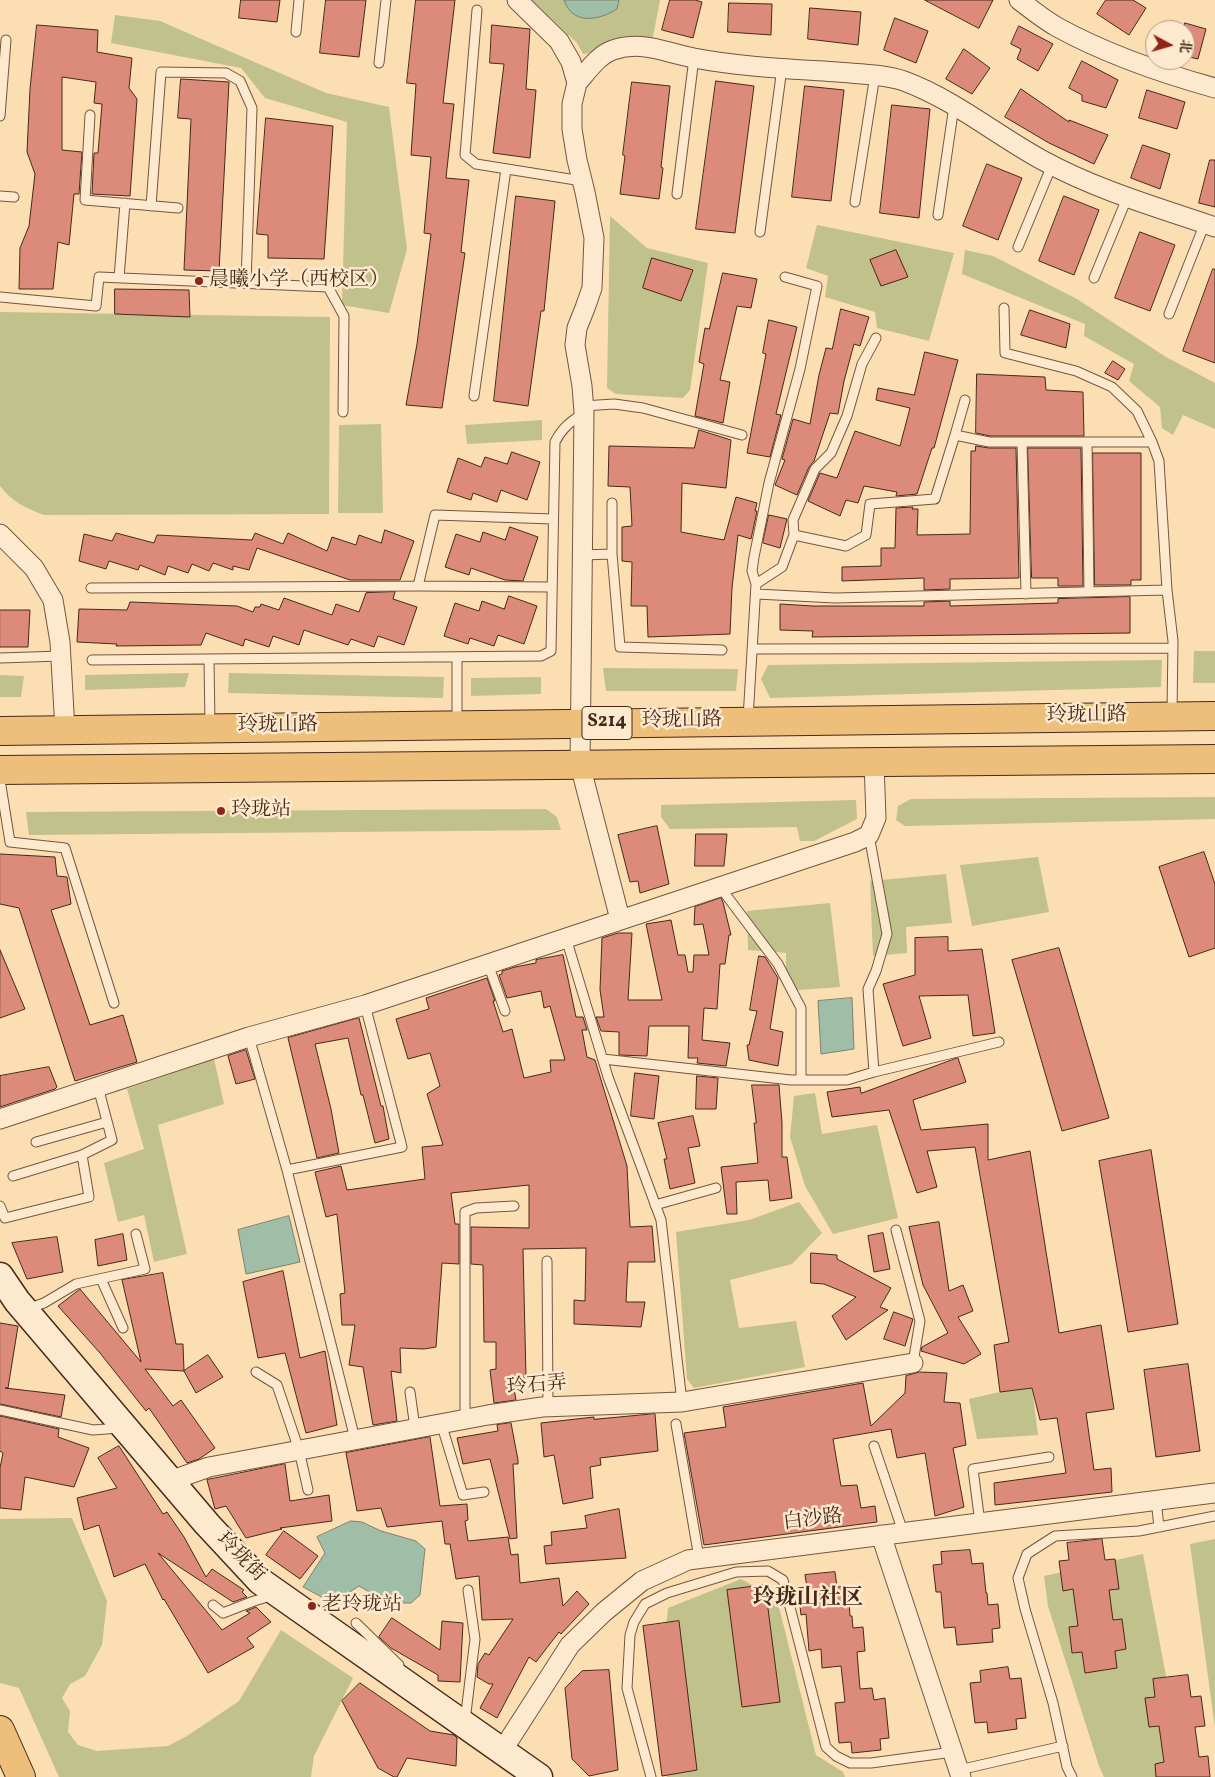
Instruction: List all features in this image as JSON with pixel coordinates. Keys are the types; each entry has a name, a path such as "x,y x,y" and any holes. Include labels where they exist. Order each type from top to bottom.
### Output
{"main road":[{"name":"玲珑山路","path":"0,731 1215,716"},
{"name":"玲珑山路","path":"0,770 1215,759"},
{"path":"0,1730 21,1777"}],"street":[{"path":"517,0 559,41 571,62 577,83"},
{"path":"1019,0 1055,26 1109,52 1178,78 1215,88"},
{"path":"620,920 580,765 584,409 575,345 577,328 592,288 594,238 572,129 572,104 577,83 594,63 611,50 650,46 723,64 875,75 903,81 954,106 1070,175 1127,198 1210,225"},
{"path":"0,534 34,568 53,600 60,642 64,730"},
{"path":"0,1119 249,1038 365,1004 855,842 869,835 876,818 874,762"},
{"name":"玲珑街","path":"0,1276 25,1309 170,1481 260,1581 536,1776"},
{"name":"玲石弄","path":"170,1481 209,1467 466,1419 548,1407 682,1402 913,1363"},
{"name":"白沙路","path":"502,1752 570,1645 597,1618 642,1581 688,1560 1215,1493"},
{"path":"881,1535 960,1774"}],"lane":[{"path":"296,32 299,0"},
{"path":"379,63 386,0"},
{"path":"477,10 466,155 476,164 582,181"},
{"path":"0,116 6,40"},
{"path":"677,194 694,58"},
{"path":"760,232 782,68"},
{"path":"151,206 161,72 226,73 240,81 252,108 246,283"},
{"path":"855,202 875,75"},
{"path":"938,215 954,106"},
{"path":"90,115 85,200 178,208"},
{"path":"1018,247 1052,165"},
{"path":"474,396 506,169"},
{"path":"0,196 14,197"},
{"path":"1094,278 1127,198"},
{"path":"119,278 125,203"},
{"path":"1169,314 1210,225"},
{"path":"0,297 96,306 99,277 328,287 344,316 343,412"},
{"path":"748,722 756,594 756,584 752,572 754,557 768,483 800,369 817,286 786,277"},
{"path":"1004,308 1005,353 1076,371 1112,387 1137,411 1152,442 1158,462 1173,648 1172,716"},
{"path":"756,584 782,567 794,535 793,520 815,469 831,453 847,416 862,364 876,338"},
{"path":"794,535 846,546 866,535 870,504 935,499 965,400"},
{"path":"92,660 541,656 551,651 555,442 566,424 584,409 614,404 643,408 742,435"},
{"path":"955,435 989,442 1152,442"},
{"path":"1022,442 1026,594"},
{"path":"1087,442 1089,592"},
{"path":"612,503 612,554 620,647 722,650"},
{"path":"418,586 435,515 553,519"},
{"path":"582,555 612,554"},
{"path":"91,588 552,587"},
{"path":"756,594 835,598 1167,590"},
{"path":"752,649 1173,648"},
{"path":"0,658 61,656"},
{"path":"457,657 457,725"},
{"path":"209,659 210,728"},
{"path":"0,780 10,842 65,848 114,1003"},
{"path":"869,835 887,934 868,990 874,1072"},
{"path":"720,886 778,964 801,1008 801,1080"},
{"path":"566,938 603,1059 661,1220 682,1402"},
{"path":"488,964 505,1011"},
{"path":"288,1170 402,1147 365,1004"},
{"path":"249,1038 288,1170 355,1440"},
{"path":"603,1059 801,1080 847,1080 999,1042"},
{"path":"13,1176 82,1155 112,1140 98,1088"},
{"path":"36,1142 107,1122"},
{"path":"0,1206 5,1218 89,1197 82,1155"},
{"path":"655,1205 716,1188"},
{"path":"466,1419 465,1212 476,1208 514,1206"},
{"path":"896,1230 920,1321 913,1363"},
{"path":"25,1309 44,1303 76,1284 145,1269 136,1234"},
{"path":"547,1261 548,1407"},
{"path":"101,1279 124,1328"},
{"path":"256,1372 277,1385 299,1450 308,1490"},
{"path":"410,1392 415,1428"},
{"path":"0,1410 93,1430 125,1428"},
{"path":"442,1423 463,1495 484,1492"},
{"path":"676,1424 699,1558"},
{"path":"874,1446 903,1532"},
{"path":"980,1522 973,1469 1049,1458"},
{"path":"1156,1500 1159,1527"},
{"path":"1072,1777 1067,1767 1053,1703 1025,1609 1018,1578 1027,1554 1055,1536 1139,1531 1215,1516"},
{"path":"652,1777 627,1688 630,1635 634,1622 645,1604 668,1593 736,1572 768,1570 783,1580 826,1747 836,1756 850,1763 871,1763 953,1752"},
{"path":"465,1725 475,1640 468,1590"},
{"path":"214,1605 223,1613 279,1594"},
{"path":"356,1623 413,1678 416,1691"},
{"path":"960,1774 1063,1746"}],"green space":[{"path":"532,0 660,0 653,37 616,40 604,44 590,53 583,54 577,43"},
{"path":"115,15 160,21 326,93 389,107 407,249 389,313 342,305 347,122 265,98 241,68 111,43"},
{"path":"610,216 647,248 708,263 690,390 683,398 616,394 607,388"},
{"path":"817,225 954,253 929,341 877,328 875,312 825,297 828,276 806,268"},
{"path":"965,250 993,256 1077,299 1166,357 1215,383 1215,429 1183,415 1173,435 1162,428 1160,407 1129,381 1134,364 1084,336 1085,324 962,274"},
{"path":"0,312 330,317 329,514 44,515 20,504 0,486"},
{"path":"542,420 542,440 467,444 465,425"},
{"path":"381,424 383,513 338,513 339,425"},
{"path":"1194,651 1215,651 1215,683 1193,683"},
{"path":"1162,660 1161,687 770,698 761,679 768,665"},
{"path":"603,668 738,669 736,691 606,691"},
{"path":"189,673 185,687 85,690 85,675"},
{"path":"229,673 444,677 443,698 228,693"},
{"path":"0,675 24,676 21,697 0,697"},
{"path":"541,677 541,694 471,696 471,678"},
{"path":"1215,797 1215,819 905,826 896,820 898,806 911,799"},
{"path":"856,800 857,819 814,841 800,841 797,827 670,829 661,817 661,805"},
{"path":"546,809 557,817 561,830 29,835 26,812"},
{"path":"1038,857 1049,912 972,926 960,865"},
{"path":"946,874 952,923 906,927 907,953 873,956 870,881"},
{"path":"830,903 840,987 786,991 786,953 748,950 747,911"},
{"path":"214,1059 224,1104 158,1125 187,1254 154,1262 144,1215 118,1222 104,1163 144,1149 127,1089"},
{"path":"815,1093 822,1134 877,1125 898,1218 833,1234 805,1186 790,1137 794,1096"},
{"path":"799,1202 822,1233 792,1264 730,1280 739,1328 796,1321 805,1367 694,1388 687,1379 676,1232 749,1220"},
{"path":"1032,1388 1038,1435 977,1439 969,1399 1000,1392"},
{"path":"72,1518 107,1601 102,1645 85,1676 70,1684 62,1698 70,1711 68,1732 78,1745 97,1751 168,1746 187,1736 239,1701 281,1630 353,1678 314,1756 311,1777 59,1777 19,1688 0,1683 0,1519"},
{"path":"1215,1539 1215,1728 1190,1544"},
{"path":"1143,1554 1185,1777 1104,1777 1048,1606 1044,1576"},
{"path":"741,1579 777,1599 816,1755 843,1772 845,1777 667,1777 660,1686 668,1608"}],"shaded area":[{"path":"564,0 619,0 617,9 610,13 594,18 586,18 573,14"},
{"path":"852,998 854,1049 821,1054 818,1001"},
{"path":"289,1216 300,1262 246,1274 238,1230"},
{"path":"351,1521 362,1522 381,1531 416,1541 425,1549 420,1595 411,1603 390,1601 359,1586 333,1603 303,1587 325,1553 317,1537"}],"building":[{"path":"241,0 280,0 277,22 239,18"},
{"path":"326,0 366,0 359,57 320,53"},
{"path":"416,0 455,0 443,103 454,104 446,178 469,180 461,252 465,253 442,408 406,405 417,344 431,234 424,233 431,157 411,155 416,84 407,83"},
{"path":"670,0 695,0 702,2 693,38 662,30"},
{"path":"925,0 993,0 979,28"},
{"path":"1106,0 1133,0 1146,8 1129,35 1097,14"},
{"path":"729,3 772,4 771,35 728,32"},
{"path":"810,8 861,12 858,45 808,39"},
{"path":"895,18 928,31 916,63 884,50"},
{"path":"37,25 98,30 97,52 132,58 129,88 137,99 130,196 92,194 94,153 98,153 102,104 94,103 96,82 62,77 62,150 82,152 79,194 74,194 69,245 58,242 53,289 19,289 20,248 29,226 35,174 27,152 30,89"},
{"path":"492,25 530,29 526,89 536,90 530,158 493,153 504,64 490,63"},
{"path":"1019,26 1053,44 1038,71 1017,59 1021,49 1011,44"},
{"path":"1195,26 1206,29 1198,59 1195,58"},
{"path":"964,49 990,68 972,94 946,79"},
{"path":"1082,61 1118,80 1106,108 1082,101 1082,95 1069,88"},
{"path":"181,79 229,82 219,271 184,270 191,119 178,118"},
{"path":"716,81 754,86 735,233 696,229"},
{"path":"632,82 670,86 659,199 620,194"},
{"path":"805,86 844,90 831,201 792,197"},
{"path":"1021,89 1069,122 1069,120 1108,135 1094,164 1049,143 1005,117"},
{"path":"1147,90 1185,102 1177,129 1139,118"},
{"path":"892,105 930,109 919,218 880,213"},
{"path":"266,118 333,126 324,259 268,258 268,235 257,234"},
{"path":"1143,145 1170,154 1160,189 1131,178"},
{"path":"1210,160 1215,160 1215,207 1199,203"},
{"path":"987,164 1022,178 998,240 963,226"},
{"path":"516,196 555,201 544,311 541,311 528,406 494,401"},
{"path":"1064,196 1099,210 1074,275 1039,261"},
{"path":"1140,232 1175,245 1150,311 1115,298"},
{"path":"896,250 908,277 881,286 870,260"},
{"path":"652,258 693,270 681,301 643,288"},
{"path":"1213,269 1215,269 1215,363 1183,351"},
{"path":"723,273 757,279 751,308 737,306 720,380 730,382 723,423 695,416 704,364 699,362 705,328 709,329"},
{"path":"115,289 189,290 190,317 115,314"},
{"path":"841,309 869,317 860,346 854,344 844,381 838,414 830,413 814,461 809,467 797,495 775,485 785,460 782,459 793,419 810,424 826,348 832,349"},
{"path":"1030,310 1070,324 1066,348 1021,335"},
{"path":"769,320 797,327 776,414 781,415 770,457 747,453 766,354 763,353"},
{"path":"925,352 958,360 934,448 932,448 917,494 896,496 897,492 864,486 858,503 846,500 840,516 808,501 820,473 837,478 855,431 900,446 910,408 876,400 878,388 914,395"},
{"path":"1113,361 1125,369 1118,380 1105,373"},
{"path":"977,374 1045,377 1046,390 1083,392 1084,436 990,436 976,433"},
{"path":"699,430 731,440 726,488 682,483 681,532 724,540 736,497 757,503 751,539 738,535 732,588 730,634 648,637 647,606 631,606 632,562 622,561 622,527 632,526 630,487 608,486 609,446 694,448"},
{"path":"976,446 1016,448 1019,578 950,579 950,589 924,590 924,578 842,581 842,567 881,566 881,548 895,548 896,508 913,507 912,509 918,509 917,535 970,534 971,451 975,451"},
{"path":"1028,448 1081,448 1083,586 1058,586 1058,578 1032,578"},
{"path":"512,452 540,462 527,500 501,490 497,502 473,493 471,500 447,492 458,458 481,467 485,457 507,464"},
{"path":"1093,453 1141,453 1141,580 1131,580 1131,585 1095,585"},
{"path":"769,515 787,519 780,548 763,543"},
{"path":"510,527 538,537 523,581 505,580 471,568 469,575 445,567 456,534 480,542 483,532 505,540"},
{"path":"385,530 414,541 400,580 350,580 257,548 249,570 233,566 233,570 213,563 209,571 192,564 188,573 168,566 165,575 140,565 138,570 109,561 106,569 79,561 84,534 112,541 116,533 154,543 157,535 252,540 255,533 283,544 288,533 327,551 332,537 356,545 359,535 381,543"},
{"path":"395,592 393,599 417,607 404,645 378,636 374,647 351,639 348,645 304,630 299,645 273,636 269,647 245,639 243,646 206,633 201,645 116,646 117,644 77,642 79,609 127,610 130,602 237,606 253,612 255,607 260,607 261,604 279,610 284,598 332,615 336,604 359,612 366,593"},
{"path":"509,596 537,606 524,644 498,635 494,646 470,638 468,644 444,636 455,603 479,611 482,601 504,609"},
{"path":"1130,597 1130,633 812,637 813,631 780,630 780,604 813,606 924,606 924,602 950,601 950,606 1058,603 1058,599"},
{"path":"0,610 30,610 28,647 0,647"},
{"path":"657,826 669,884 640,893 638,881 630,882 618,835"},
{"path":"696,834 727,834 724,866 695,866"},
{"path":"1204,852 1215,884 1215,948 1189,957 1159,867"},
{"path":"0,854 55,857 57,876 67,877 71,904 51,910 90,1025 123,1015 137,1062 75,1081 19,908 0,904"},
{"path":"721,898 731,935 729,935 725,964 720,964 717,1009 704,1008 702,1040 730,1043 726,1066 697,1063 698,1058 688,1058 689,1026 649,1026 647,1056 619,1055 619,1032 601,1031 596,1017 604,1017 600,990 602,938 618,933 632,933 628,1000 662,1000 646,924 671,920 678,955 685,955 688,972 693,972 694,955 709,955 703,924 694,925 695,907"},
{"path":"948,937 948,951 982,949 995,1033 973,1036 968,995 919,996 931,1038 903,1046 883,984 915,975 915,938"},
{"path":"1059,948 1109,1118 1062,1131 1012,960"},
{"path":"0,950 25,1009 0,1018"},
{"path":"563,955 576,1017 583,1017 587,1030 582,1030 587,1057 595,1060 627,1166 630,1227 652,1226 655,1262 628,1262 626,1302 645,1302 641,1327 574,1324 574,1300 585,1301 586,1248 523,1249 526,1378 512,1379 516,1400 494,1403 490,1370 496,1369 496,1342 484,1342 483,1265 471,1264 471,1227 529,1228 529,1185 451,1193 455,1224 459,1224 459,1264 442,1263 436,1347 424,1349 400,1348 401,1373 391,1371 397,1421 373,1425 363,1367 349,1365 355,1325 342,1325 340,1294 345,1293 337,1214 326,1217 315,1172 341,1166 347,1190 425,1179 422,1147 443,1145 427,1094 440,1086 430,1053 408,1059 396,1019 429,1009 426,998 487,978 503,1032 512,1029 524,1078 551,1072 550,1060 565,1060 550,1006 544,1008 541,991 507,998 499,975 502,974 502,971 536,963 536,960"},
{"path":"759,956 765,957 778,978 770,1029 783,1032 778,1066 749,1060 747,1045 749,1045 757,1011 750,1010"},
{"path":"359,1018 381,1106 383,1106 389,1139 375,1143 363,1095 361,1095 348,1038 315,1044 331,1109 339,1153 317,1158 288,1038"},
{"path":"246,1050 255,1079 236,1084 228,1056"},
{"path":"958,1058 966,1082 913,1100 921,1130 988,1124 988,1160 1030,1151 1059,1333 1101,1325 1114,1409 1086,1413 1094,1470 1111,1468 1112,1492 995,1505 994,1483 1066,1473 1057,1418 1040,1420 1032,1388 1000,1392 994,1345 1009,1342 975,1147 927,1151 937,1187 917,1193 889,1110 832,1117 827,1092 860,1087 861,1093"},
{"path":"49,1067 57,1087 55,1089 0,1107 0,1076"},
{"path":"635,1073 659,1076 654,1119 631,1116"},
{"path":"697,1076 718,1078 716,1109 696,1109"},
{"path":"752,1085 779,1085 782,1157 787,1157 792,1198 770,1201 768,1180 736,1182 737,1214 727,1214 721,1167 758,1163"},
{"path":"693,1116 700,1146 688,1148 695,1183 670,1189 664,1159 667,1159 658,1123"},
{"path":"1151,1150 1178,1324 1128,1332 1099,1161"},
{"path":"939,1222 949,1291 963,1285 973,1311 958,1317 981,1354 964,1364 921,1351 922,1347 948,1333 923,1285 909,1227"},
{"path":"883,1233 890,1269 874,1272 868,1236"},
{"path":"123,1234 127,1260 98,1266 95,1240"},
{"path":"57,1237 63,1272 27,1279 12,1243"},
{"path":"811,1253 837,1255 837,1259 891,1288 880,1307 888,1310 846,1340 832,1316 856,1297 824,1284 811,1283"},
{"path":"283,1271 300,1358 325,1351 337,1425 306,1433 285,1353 258,1358 243,1282"},
{"path":"163,1273 176,1344 183,1344 184,1371 145,1369 173,1406 181,1400 215,1448 199,1459 187,1463 149,1408 146,1411 100,1353 58,1306 80,1289 141,1362 122,1280"},
{"path":"894,1312 913,1319 905,1346 884,1339"},
{"path":"0,1323 18,1326 8,1388 5,1388 65,1395 61,1417 0,1404"},
{"path":"208,1355 223,1377 196,1393 184,1371"},
{"path":"1188,1364 1200,1451 1156,1457 1144,1370"},
{"path":"920,1372 947,1373 944,1402 960,1403 966,1445 953,1448 964,1507 935,1516 925,1453 897,1458 891,1429 833,1439 841,1486 857,1485 861,1508 875,1506 877,1522 704,1545 684,1433 726,1427 723,1407 863,1383 871,1426 905,1393 906,1376"},
{"path":"655,1414 658,1451 600,1458 601,1465 590,1467 593,1498 563,1504 554,1455 544,1457 541,1423 594,1417 594,1419"},
{"path":"0,1416 59,1429 58,1437 89,1448 74,1487 25,1477 21,1510 0,1508 0,1468 3,1453 0,1451"},
{"path":"511,1423 518,1464 513,1464 517,1538 510,1539 490,1459 463,1464 457,1438 498,1431 497,1425"},
{"path":"430,1437 440,1506 467,1504 468,1520 465,1521 468,1541 508,1537 511,1555 518,1554 520,1583 559,1578 563,1606 577,1591 589,1604 561,1634 559,1632 536,1662 529,1657 497,1718 480,1708 493,1684 489,1684 477,1677 478,1664 485,1653 489,1655 513,1619 482,1620 479,1576 456,1579 450,1544 445,1544 442,1521 387,1527 381,1508 357,1511 346,1453"},
{"path":"119,1446 163,1514 167,1512 184,1537 206,1577 212,1569 244,1590 242,1592 247,1597 233,1602 158,1553 222,1630 250,1613 246,1611 256,1607 271,1622 247,1638 254,1647 208,1673 163,1600 145,1564 114,1577 99,1525 84,1530 77,1498 117,1488 98,1458"},
{"path":"285,1464 290,1501 329,1495 332,1521 280,1528 282,1529 246,1538 226,1506 215,1509 207,1480"},
{"path":"619,1509 626,1558 546,1564 544,1546 552,1545 551,1532 587,1528 585,1516"},
{"path":"284,1531 318,1556 300,1579 266,1555"},
{"path":"1102,1539 1105,1560 1115,1559 1119,1589 1109,1590 1113,1620 1122,1619 1126,1649 1115,1651 1117,1668 1085,1673 1082,1652 1072,1653 1069,1627 1078,1626 1073,1589 1063,1591 1059,1561 1069,1560 1067,1543"},
{"path":"970,1550 972,1564 983,1563 988,1605 998,1604 1000,1628 992,1629 993,1642 957,1645 955,1627 944,1628 941,1592 936,1592 933,1565 942,1564 941,1552"},
{"path":"835,1572 837,1587 848,1586 850,1616 852,1616 853,1628 863,1627 865,1651 857,1652 860,1689 872,1688 874,1700 885,1698 889,1738 880,1739 881,1750 852,1753 851,1742 839,1743 835,1703 845,1702 841,1666 822,1668 821,1649 809,1651 806,1614 801,1615 798,1588 807,1587 805,1575"},
{"path":"765,1585 780,1702 742,1707 727,1590"},
{"path":"392,1618 440,1650 442,1621 463,1623 460,1682 438,1681 438,1675 391,1648 379,1637"},
{"path":"679,1621 697,1770 662,1776 643,1626"},
{"path":"1008,1667 1010,1679 1021,1678 1026,1718 1016,1719 1017,1729 988,1733 987,1722 975,1723 970,1683 981,1682 980,1671"},
{"path":"609,1670 618,1770 589,1776 572,1759 565,1688 582,1671"},
{"path":"1188,1675 1191,1697 1201,1696 1205,1726 1195,1727 1199,1757 1208,1756 1210,1777 1156,1777 1155,1764 1164,1762 1159,1726 1149,1727 1145,1698 1155,1697 1153,1679"},
{"path":"360,1683 430,1731 454,1735 457,1738 456,1766 407,1758 397,1777 378,1768 342,1701"}],"place":[{"name":"晨曦小学（西校区）","path":"199,281"},
{"name":"玲珑站","path":"221,811"},
{"name":"老玲珑站","path":"312,1606"}],"district":[{"name":"玲珑山社区","path":"808,1600"}]}
